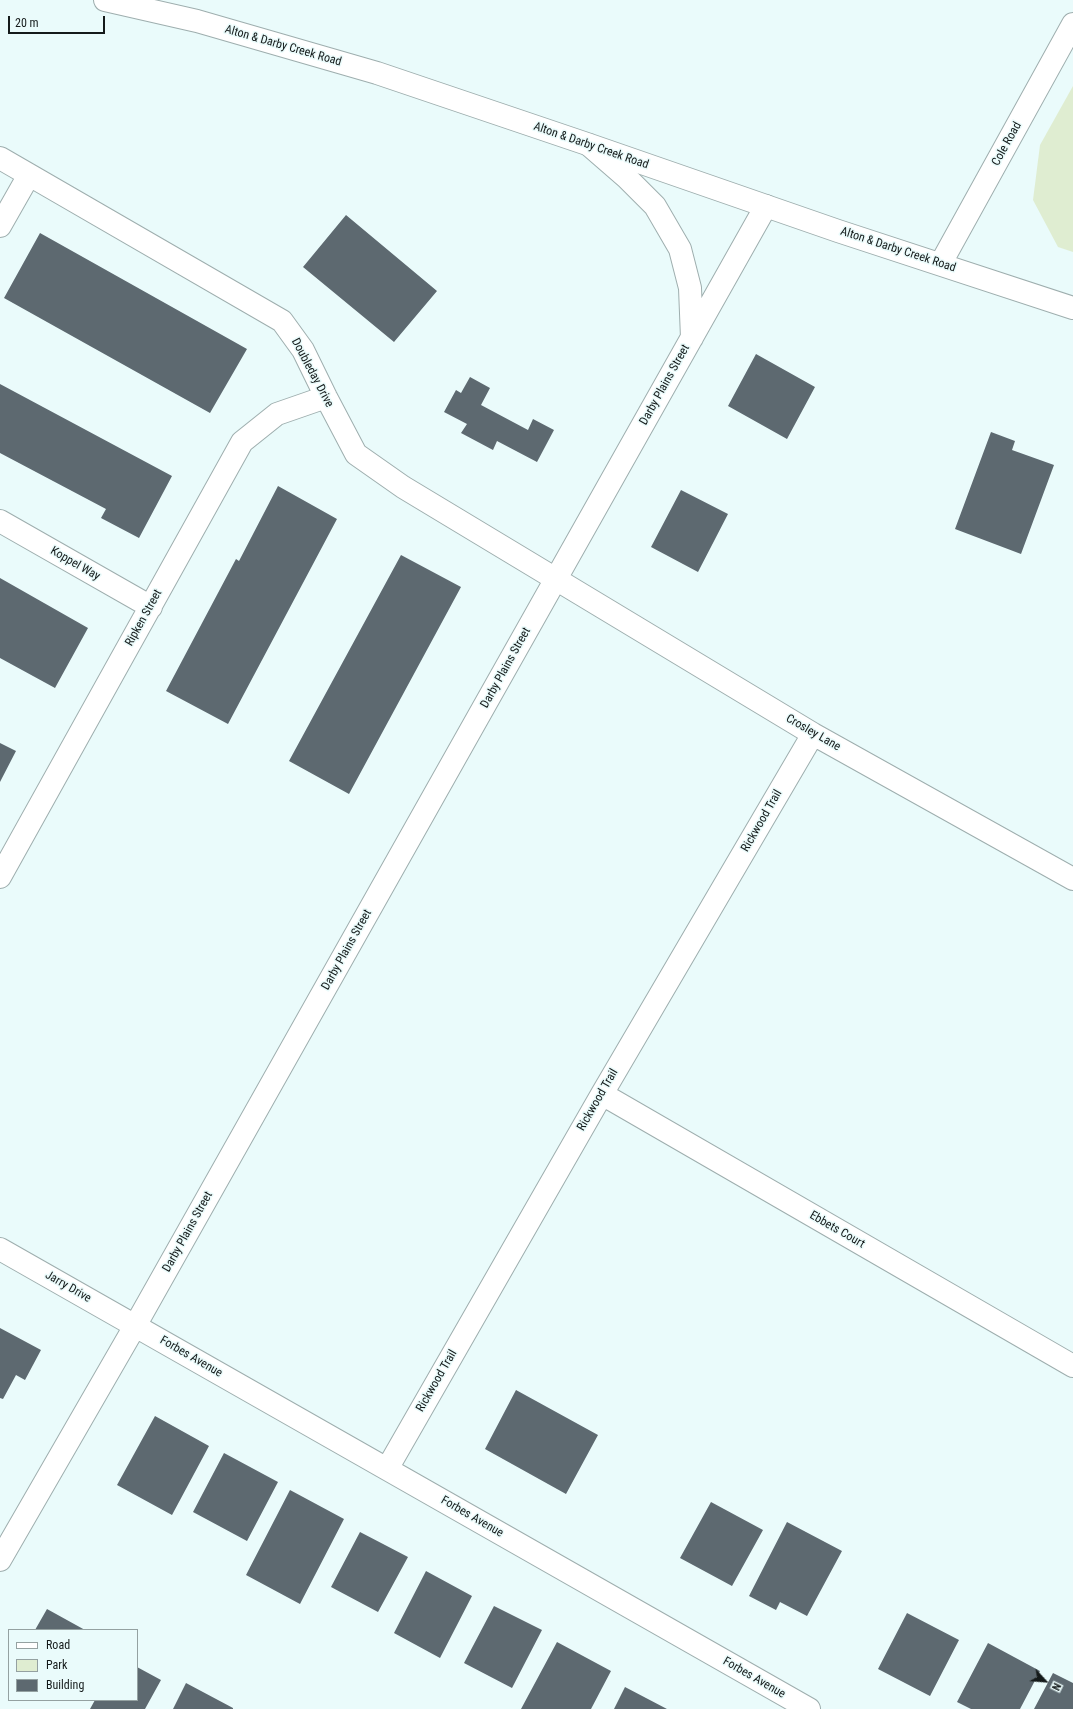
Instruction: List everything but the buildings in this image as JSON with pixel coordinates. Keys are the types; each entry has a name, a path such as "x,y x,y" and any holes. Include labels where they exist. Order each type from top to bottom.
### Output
{"street":[{"name":"Alton & Darby Creek Road","path":"105,0 197,21 377,73 766,206 1073,308"},
{"name":"Cole Road","path":"941,263 1073,24"},
{"name":"Darby Plains Street","path":"587,144 627,178 656,206 680,249 690,288 692,338"},
{"name":"Doubleday Drive","path":"0,158 282,321 303,350 356,454 403,487 556,579"},
{"path":"0,226 29,175"},
{"name":"Darby Plains Street","path":"0,1560 135,1326 766,206"},
{"name":"Ripken Street","path":"0,877 242,442 278,414 326,397"},
{"name":"Koppel Way","path":"0,521 150,607"},
{"name":"Crosley Lane","path":"556,579 813,734 1073,879"},
{"name":"Rickwood Trail","path":"387,1469 602,1094 813,734"},
{"name":"Ebbets Court","path":"602,1094 1073,1366"},
{"name":"Jarry Drive","path":"0,1249 135,1326"},
{"name":"Forbes Avenue","path":"135,1326 809,1709"}],"green space":[{"path":"1073,86 1073,252 1058,247 1033,200 1040,145"}]}
